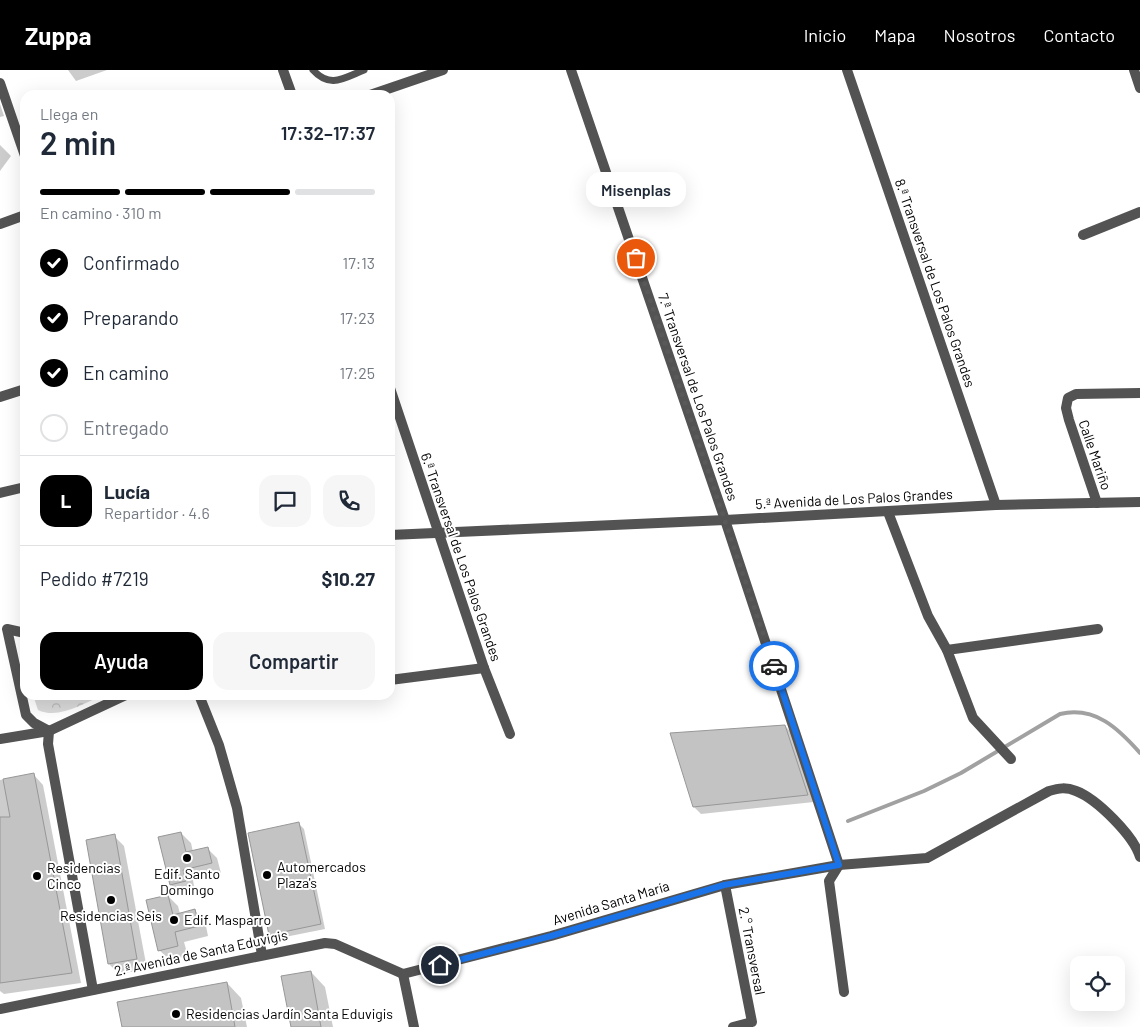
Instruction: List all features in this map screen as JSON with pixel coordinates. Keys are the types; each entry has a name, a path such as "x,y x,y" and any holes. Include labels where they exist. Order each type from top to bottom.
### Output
{"street":[{"path":"283,70 290,90"},
{"path":"385,90 443,70"},
{"name":"7.ª Transversal de Los Palos Grandes","path":"571,70 725,520 839,865"},
{"name":"8.ª Transversal de Los Palos Grandes","path":"847,70 996,505"},
{"path":"1134,70 1140,88"},
{"path":"0,83 20,141"},
{"path":"1083,235 1140,212"},
{"path":"0,224 20,218"},
{"path":"0,397 20,391"},
{"name":"Calle Mariño","path":"1097,503 1069,420 1066,408 1068,398 1076,394 1140,393"},
{"name":"6.ª Transversal de Los Palos Grandes","path":"395,403 484,668 510,734"},
{"path":"0,493 20,488"},
{"name":"5.ª Avenida de Los Palos Grandes","path":"395,534 725,520 996,505 1140,502"},
{"path":"888,512 928,616 947,650 973,718 1011,759"},
{"path":"20,632 7,629 20,688"},
{"path":"947,650 1098,629"},
{"path":"395,679 484,668"},
{"path":"23,700 26,715 34,723 49,731"},
{"path":"0,740 49,731 115,700"},
{"path":"201,700 219,745 237,808 262,955"},
{"path":"49,731 48,744 93,990"},
{"name":"Avenida Santa María","path":"404,974 551,936 724,885 839,865 927,858 1049,791 1062,788 1085,795 1124,829 1133,841 1140,858"},
{"path":"839,865 829,881 844,992"},
{"name":"2.° Transversal","path":"724,885 752,1022 733,1027"},
{"name":"2.ª Avenida de Santa Eduvigis","path":"0,1009 310,945 335,944 404,974"},
{"path":"404,974 414,1027"}],"lane":[{"path":"313,70 321,78 331,82 364,70"}],"green space":[{"path":"35,700 92,700 63,712 46,713 38,710"}],"building":[{"path":"785,725 808,795 693,807 670,733"},
{"name":"Residencias Cinco","path":"34,773 72,973 0,983 0,817 10,817 3,779"},
{"path":"299,822 321,924 269,935 248,833"},
{"name":"Edif. Santo Domingo","path":"181,832 186,852 208,847 212,863 183,870 186,881 170,885 158,837"},
{"name":"Residencias Seis","path":"115,834 137,959 108,964 86,840"},
{"name":"Edif. Masparro","path":"168,895 173,915 195,909 199,926 175,932 178,946 158,951 146,900"},
{"path":"311,971 321,1027 291,1027 281,976"},
{"name":"Residencias Jardín Santa Eduvigis","path":"227,982 235,1027 122,1027 117,1002"}],"waterway":[{"path":"848,821 924,791 961,773 1060,714 1073,712 1095,716 1123,735 1140,753"}],"way so far":[{"path":"636,258 774,666"}],"place":[{"name":"Misenplas","path":"636,258"},
{"name":"Edif. Santo Domingo","path":"187,858"},
{"name":"Automercados Plaza's","path":"267,875"},
{"name":"Residencias Cinco","path":"37,876"},
{"name":"Residencias Seis","path":"111,900"},
{"name":"Edif. Masparro","path":"174,920"},
{"name":"Residencias Jardín Santa Eduvigis","path":"176,1014"}],"route":[{"path":"440,965 551,936 724,885 839,865 774,666"}]}
